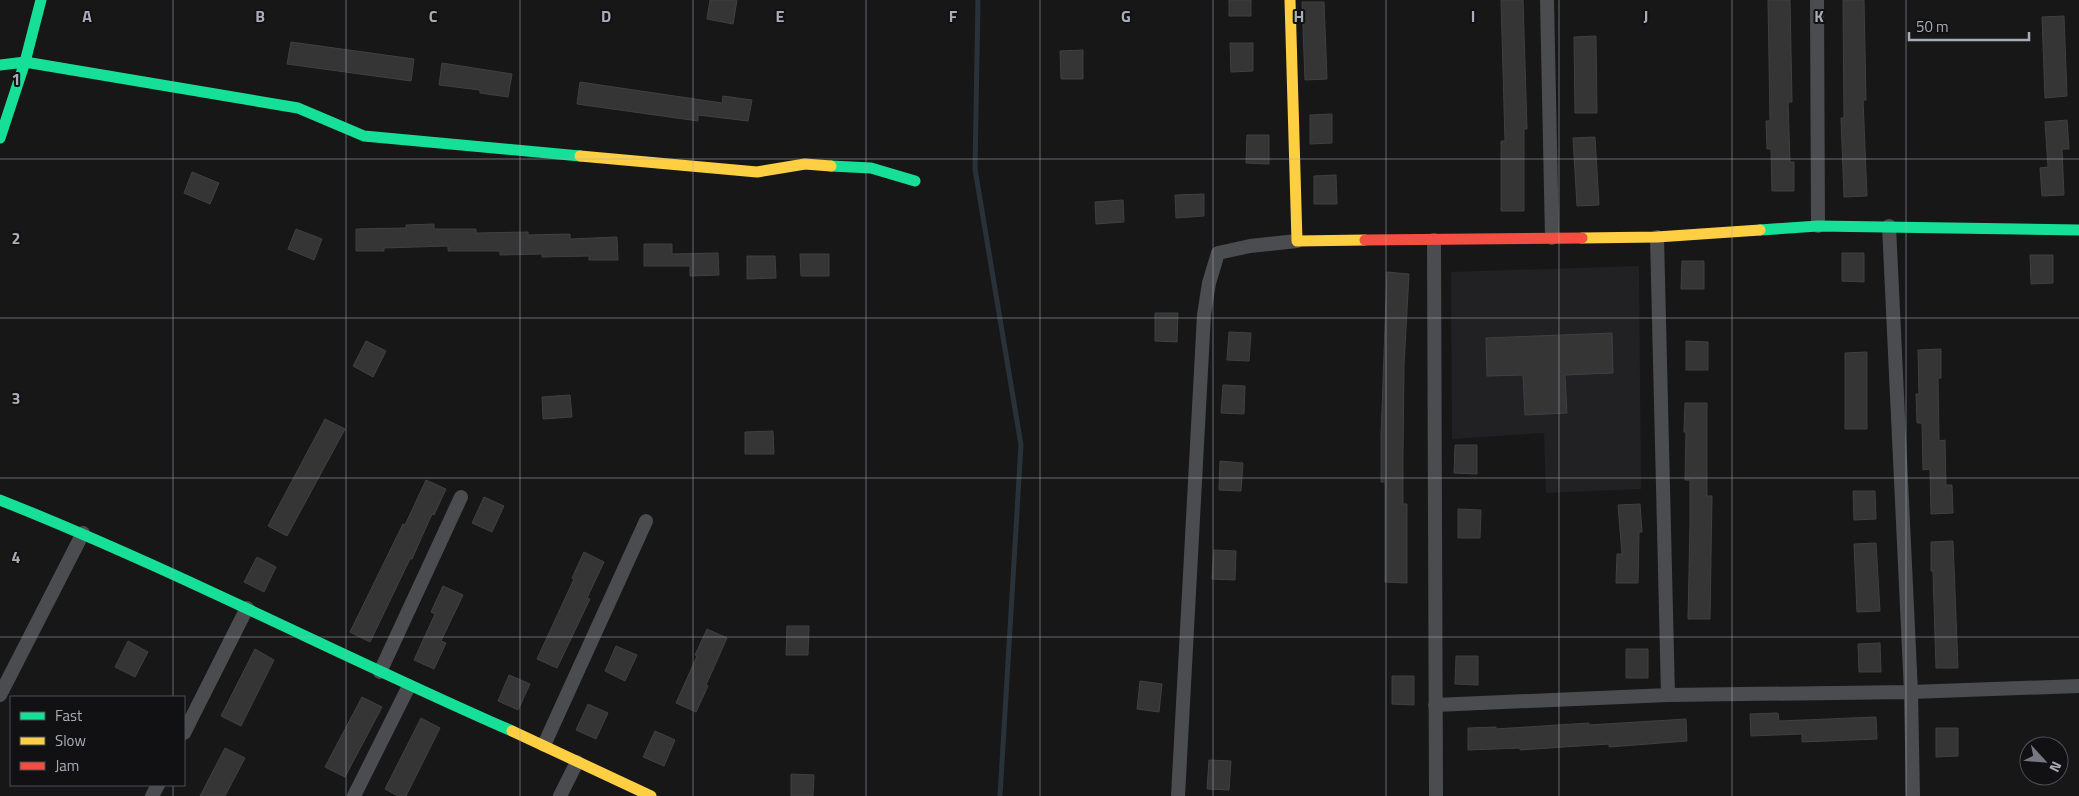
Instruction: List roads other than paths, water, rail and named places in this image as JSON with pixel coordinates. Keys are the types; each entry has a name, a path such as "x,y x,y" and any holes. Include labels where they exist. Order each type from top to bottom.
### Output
{"street":[{"path":"0,138 25,62 41,0"},
{"path":"1290,0 1297,241"},
{"path":"1547,0 1552,238"},
{"path":"1816,0 1818,226"},
{"path":"0,65 25,62 298,108 364,136 758,172 805,164 871,168 915,181"},
{"path":"1178,796 1204,315 1209,283 1218,253 1250,246 1297,241 1657,237 1818,226 2079,230"},
{"path":"1889,226 1911,692 1914,796"},
{"path":"1657,237 1668,695"},
{"path":"1434,240 1436,796"},
{"path":"380,672 461,497"},
{"path":"0,500 83,533 651,796"},
{"path":"544,745 646,521"},
{"path":"0,694 83,533"},
{"path":"185,731 247,608"},
{"path":"354,796 410,686"},
{"path":"1435,705 1668,695 1911,692 2079,686"},
{"path":"560,796 577,762"}],"waterway":[{"path":"978,0 975,169 1021,445 1000,796"}]}
